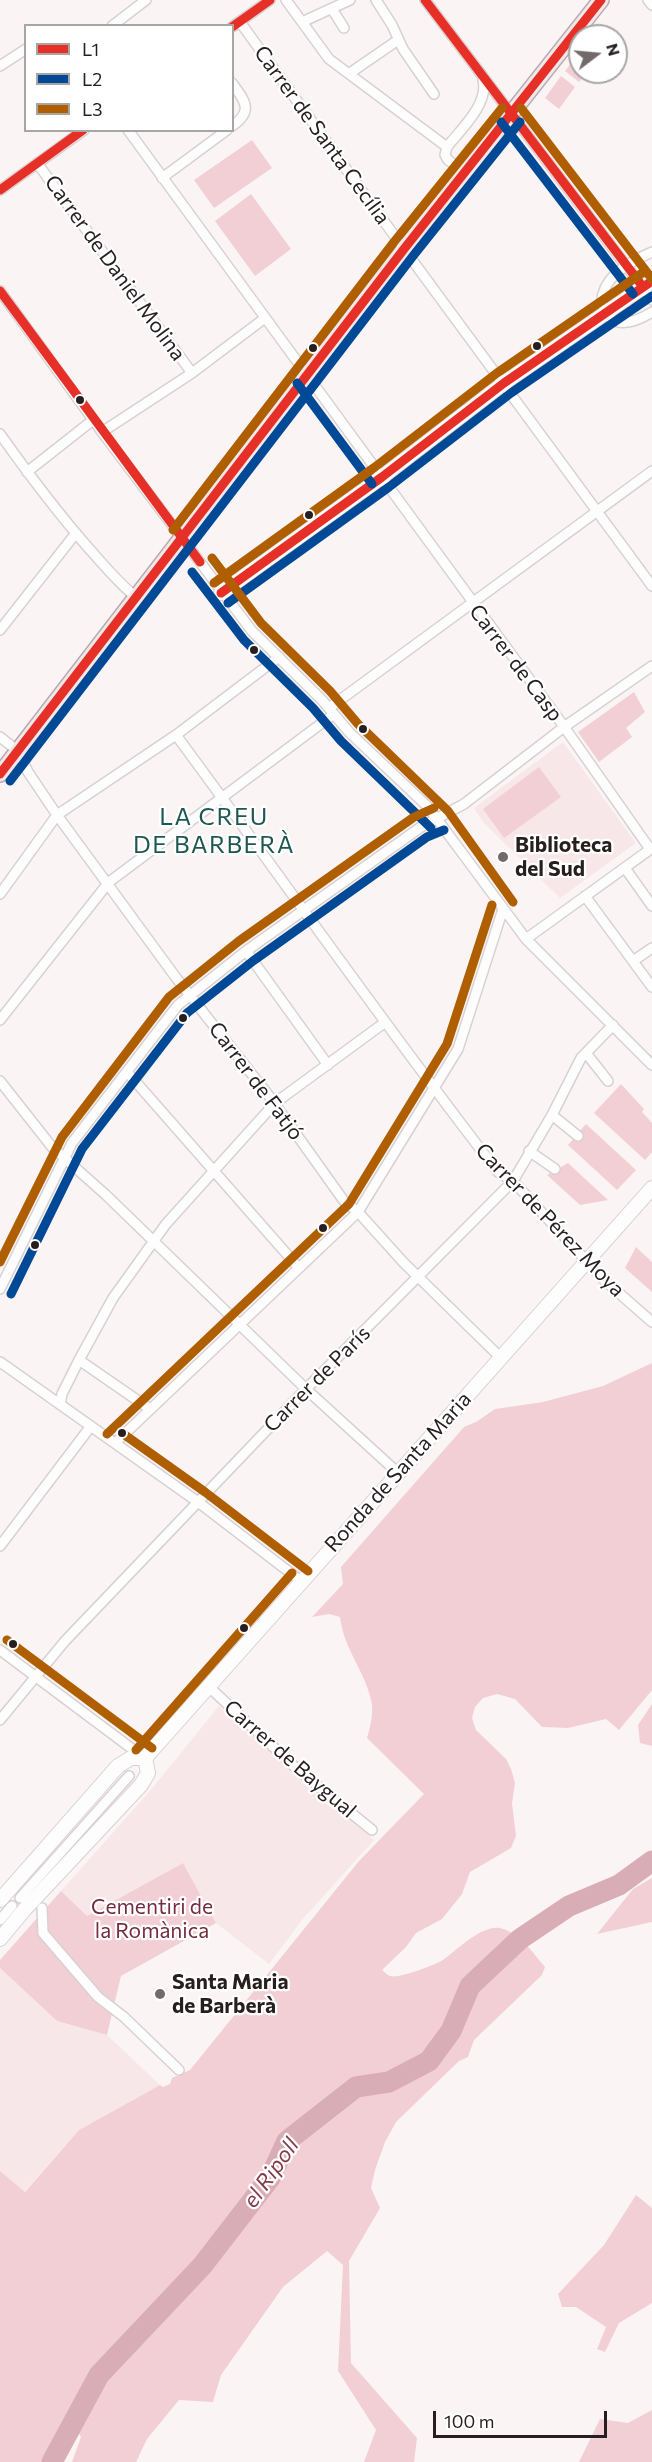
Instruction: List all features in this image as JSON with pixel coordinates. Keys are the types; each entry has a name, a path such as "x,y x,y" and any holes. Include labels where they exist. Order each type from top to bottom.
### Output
{"main road":[{"path":"0,774 404,249 601,0"}],"street":[{"path":"115,24 146,0"},
{"path":"251,0 257,9"},
{"path":"236,24 270,0"},
{"path":"286,0 329,59 447,147"},
{"path":"302,22 350,0"},
{"path":"376,0 434,94"},
{"path":"425,0 627,265 648,284 652,300"},
{"path":"648,0 652,5"},
{"path":"332,9 344,28"},
{"name":"Carrer de Santa Cecília","path":"236,24 504,383 652,586"},
{"path":"350,73 398,39"},
{"path":"0,66 24,50"},
{"path":"466,172 448,160 445,154 447,147 476,111 486,89 483,78"},
{"path":"234,85 245,99 246,111 242,120 234,125"},
{"path":"0,190 81,132"},
{"name":"Carrer de Casp","path":"129,132 651,848"},
{"path":"162,177 224,132"},
{"name":"Carrer de Daniel Molina","path":"37,163 192,373"},
{"path":"652,252 627,265 608,284 603,293 602,302 606,314 614,321 628,324 652,312"},
{"path":"222,593 382,477 504,383 648,284"},
{"path":"0,291 93,420 252,631 349,732 439,819 526,939 652,1065"},
{"path":"102,432 192,373 265,318"},
{"path":"27,472 93,420"},
{"path":"0,434 76,533 120,585 137,598"},
{"path":"0,1020 109,882 222,797 471,602 652,471"},
{"path":"0,630 76,533"},
{"path":"0,894 57,815 176,735 279,657"},
{"path":"0,1288 72,1143 178,1005 246,951 421,827 464,804 564,727 652,666"},
{"name":"Carrer de Pérez Moya","path":"176,735 384,1023 498,1172 513,1181 603,1280 652,1322"},
{"path":"0,737 18,751"},
{"name":"Carrer de Fatjó","path":"18,751 28,772 57,815 275,1104 344,1201 500,1357"},
{"path":"526,939 651,848"},
{"path":"625,868 652,906"},
{"path":"585,896 652,987"},
{"path":"115,1443 357,1212 458,1049 503,909"},
{"path":"633,961 652,948"},
{"path":"246,951 328,1065"},
{"path":"60,1404 62,1394 79,1360 113,1298 166,1224 275,1104 384,1023"},
{"name":"Carrer de París","path":"0,1720 65,1641 306,1389 513,1181 552,1115 581,1058 613,1025"},
{"path":"586,1053 608,1081"},
{"path":"128,1072 299,1268"},
{"path":"0,1081 52,1148 75,1165 239,1325 397,1473"},
{"path":"552,1115 579,1136"},
{"path":"529,1151 555,1169"},
{"name":"Ronda de Santa Maria","path":"145,1758 652,1188"},
{"path":"79,1360 150,1409"},
{"path":"0,1362 198,1502 302,1581"},
{"path":"0,1546 91,1426"},
{"path":"0,1650 145,1758 148,1773 141,1785 10,1901"},
{"name":"Carrer de Baygual","path":"208,1686 296,1768 372,1830"},
{"path":"0,1920 10,1901 118,1766 131,1758 145,1758"},
{"path":"1,1935 10,1901 126,1773 137,1782"},
{"path":"42,1908 43,1933 98,1997 124,2017 179,2070"}],"shaded area":[{"path":"563,742 636,843 560,898 483,822 474,808"},
{"path":"219,1706 332,1809 335,1805 374,1840 302,1920 269,1964 216,1923 183,1863 87,1916 61,1891 150,1791"},
{"path":"0,1968 57,2021 107,2035 160,2085 79,2130 24,2192 0,2171"}],"green space":[{"path":"561,76 568,84 575,87 559,109 545,98"},
{"path":"252,140 272,168 214,208 194,180"},
{"path":"251,194 291,249 255,276 215,221"},
{"path":"634,692 645,712 626,728 632,737 599,762 578,732"},
{"path":"539,767 561,797 504,838 483,809"},
{"path":"621,1084 644,1109 642,1112 652,1123 652,1152 645,1160 594,1113"},
{"path":"586,1124 636,1170 617,1190 568,1145"},
{"path":"568,1163 608,1200 580,1205 547,1175"},
{"path":"636,1247 652,1262 652,1292 625,1268"},
{"path":"652,1363 652,1690 619,1730 606,1719 568,1728 542,1727 515,1699 497,1694 483,1698 475,1707 472,1718 476,1730 506,1759 511,1769 515,1783 512,1803 516,1836 511,1848 470,1872 462,1894 442,1919 416,1933 406,1947 382,1970 389,1976 394,1976 425,1968 443,1960 477,1934 493,1928 507,1930 513,1934 545,1967 542,1975 474,2040 468,2057 459,2061 396,2122 385,2142 371,2188 380,2208 349,2261 351,2363 417,2438 414,2462 364,2462 376,2430 338,2371 343,2265 327,2251 283,2287 221,2375 213,2402 179,2400 147,2439 136,2462 72,2462 81,2437 70,2419 47,2462 0,2462 0,2171 25,2192 79,2130 160,2085 163,2087 170,2084 172,2078 190,2070 359,1861 424,1794 367,1738 372,1718 372,1705 346,1641 340,1617 329,1614 312,1617 343,1584 341,1567 464,1427 495,1409 543,1402 603,1386"},
{"path":"652,1704 652,1746 640,1743 638,1725"},
{"name":"Cementiri de la Romànica","path":"183,1863 216,1923 121,1976 107,2035 57,2021 0,1968 0,1960 61,1891 87,1916"},
{"path":"652,1878 652,1922 597,1934 633,1889"},
{"path":"636,2195 652,2208 652,2303 619,2323 605,2352 597,2349 606,2327 576,2307 562,2307 558,2294 604,2245"},
{"path":"652,2410 652,2462 579,2462 600,2419 628,2423"}],"waterway":[{"name":"el Ripoll","path":"52,2462 99,2375 202,2266 270,2178 287,2141 356,2087 389,2082 429,2061 451,2031 470,1986 520,1939 569,1906 619,1885 652,1861"}],"transit line":[{"name":"L1","path":"234,26 270,0"},
{"name":"L1","path":"425,0 643,287"},
{"name":"L1","path":"0,774 404,249 601,0"},
{"name":"L3","path":"173,530 394,242 502,108"},
{"name":"L3","path":"521,108 652,279"},
{"name":"L2","path":"501,122 633,294"},
{"name":"L2","path":"10,781 413,256 520,122"},
{"name":"L1","path":"0,190 80,132"},
{"name":"L3","path":"214,583 375,467 497,373 645,271"},
{"name":"L1","path":"221,593 382,477 504,383 652,281"},
{"name":"L1","path":"0,291 200,562"},
{"name":"L2","path":"228,603 389,487 511,393 652,296"},
{"name":"L2","path":"297,383 372,484"},
{"name":"L3","path":"212,558 261,623 330,691 358,724 448,811 513,902"},
{"name":"L2","path":"192,572 244,640 313,708 341,741 431,828"},
{"name":"L3","path":"0,1262 62,1137 169,997 239,941 414,817 434,808"},
{"name":"L2","path":"11,1294 82,1149 187,1013 253,961 427,837 444,830"},
{"name":"L3","path":"107,1434 349,1204 447,1044 492,905"},
{"name":"L3","path":"122,1433 205,1492 308,1571"},
{"name":"L3","path":"136,1750 292,1573"},
{"name":"L3","path":"7,1640 152,1748"}],"place":[{"name":"Biblioteca del Sud","path":"503,857"},
{"name":"Santa Maria de Barberà","path":"160,1994"}],"district":[{"name":"LA CREU DE BARBERÀ","path":"214,831"}]}
